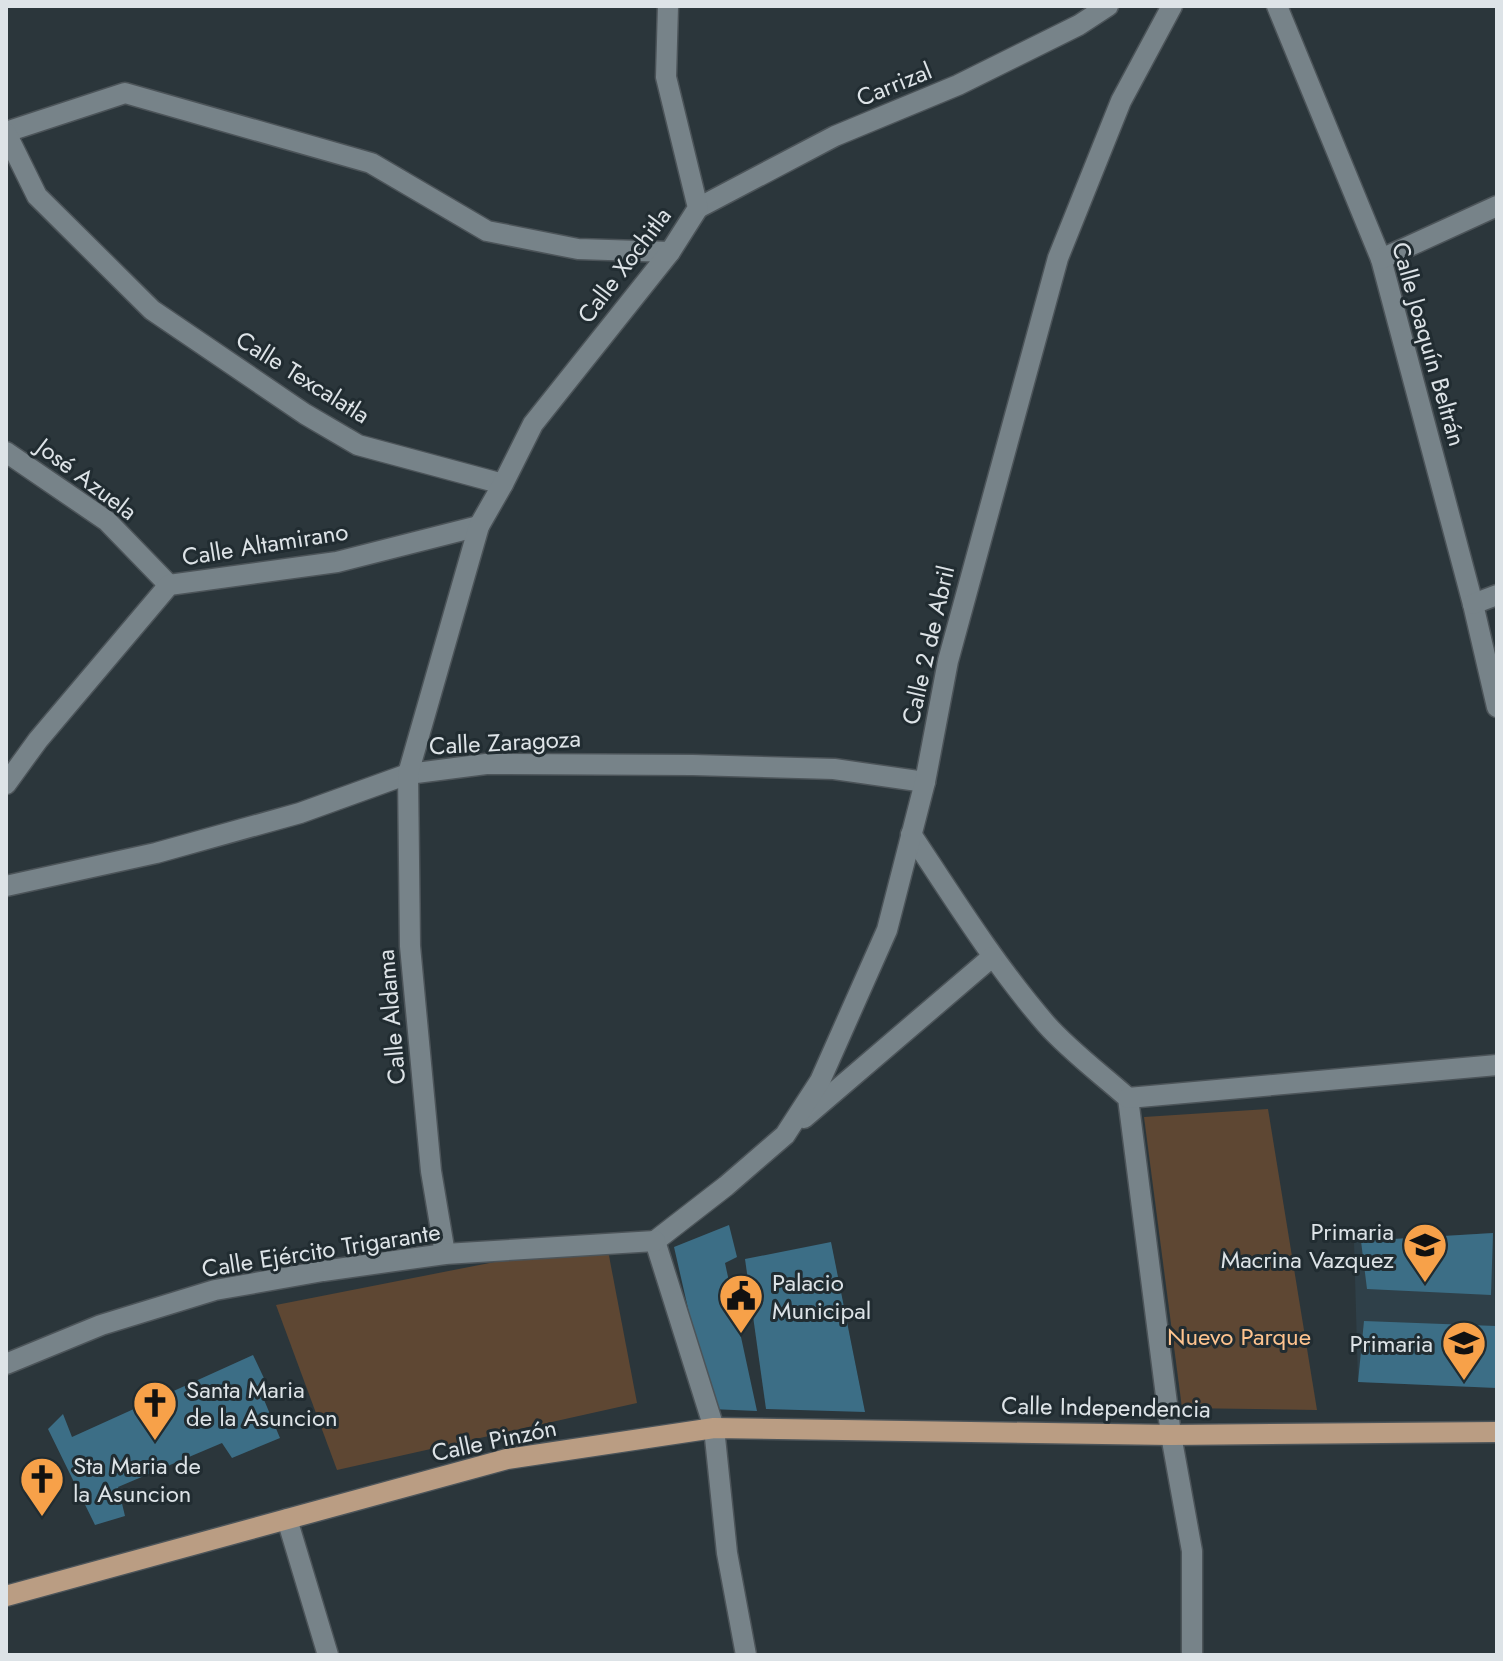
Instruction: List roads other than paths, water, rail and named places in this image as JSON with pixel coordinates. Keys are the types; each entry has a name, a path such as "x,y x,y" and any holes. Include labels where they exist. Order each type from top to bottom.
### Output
{"main road":[{"name":"Calle Independencia","path":"714,1428 1171,1435 1497,1432"},
{"name":"Calle Pinzón","path":"6,1596 507,1459 714,1428"}],"street":[{"name":"Calle Xochitla","path":"503,484 533,424 670,252 698,208 666,77 668,6"},
{"name":"Carrizal","path":"698,208 835,136 958,85 1079,25 1108,6"},
{"name":"Calle 2 de Abril","path":"655,1241 785,1135 820,1081 887,930 925,782 948,661 1058,258 1121,101 1172,6"},
{"name":"Calle Joaquín Beltrán","path":"1277,6 1381,259 1473,604 1497,707"},
{"path":"6,133 125,93 371,163 487,231 578,249 670,252"},
{"name":"Calle Texcalatla","path":"6,133 37,196 152,310 305,414 358,445 503,484"},
{"path":"1381,259 1497,206"},
{"name":"José Azuela","path":"6,452 107,521 169,585"},
{"path":"408,774 479,526 503,484"},
{"name":"Calle Altamirano","path":"6,784 38,740 169,585 337,562 479,526"},
{"path":"1473,604 1497,595"},
{"name":"Calle Zaragoza","path":"6,886 185,845 300,813 408,774 486,764 834,769 925,782"},
{"name":"Calle Aldama","path":"408,774 410,946 431,1171 445,1254"},
{"path":"911,834 992,957 1059,1037 1128,1098 1171,1435 1192,1551 1192,1655"},
{"path":"785,1135 992,957"},
{"path":"1128,1098 1497,1065"},
{"path":"655,1241 714,1428 727,1553 746,1655"},
{"name":"Calle Ejército Trigarante","path":"6,1364 101,1325 215,1290 445,1254 655,1241"},
{"path":"287,1519 328,1655"}],"place":[{"name":"Primaria Macrina Vazquez","path":"1425,1284"},
{"name":"Palacio Municipal","path":"741,1335"},
{"name":"Primaria","path":"1464,1382"},
{"name":"Santa Maria de la Asuncion","path":"155,1442"},
{"name":"Sta Maria de la Asuncion","path":"42,1518"}],"park label":[{"name":"Nuevo Parque","path":"1239,1336"}]}
